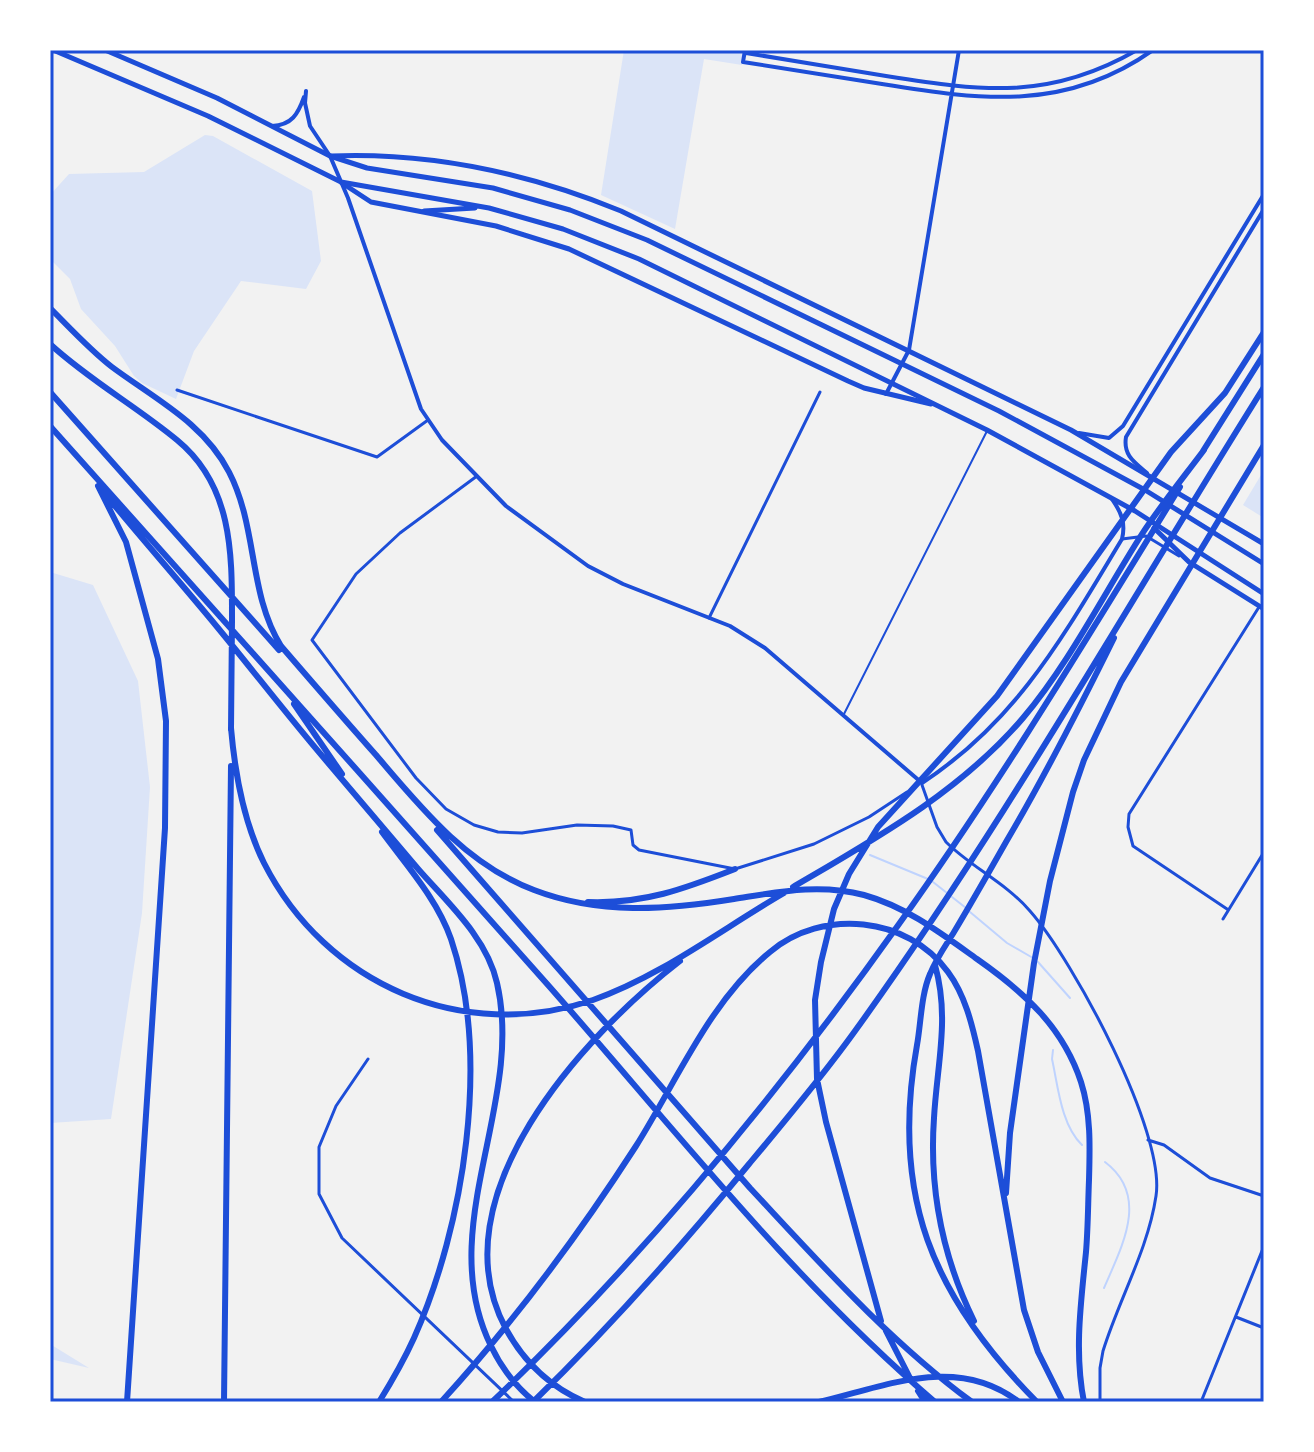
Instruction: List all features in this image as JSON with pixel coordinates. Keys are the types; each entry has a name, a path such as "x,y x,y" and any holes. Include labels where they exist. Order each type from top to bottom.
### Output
{"highway":[{"path":"50,308 101,358 172,409 215,449 242,500 250,530 256,582 268,626 281,646 405,789 458,845 484,864 533,890 569,901 635,909 678,907 795,889 830,889 865,895 915,917 1005,979 1033,1003 1056,1030 1067,1049 1087,1108 1090,1152 1078,1346 1084,1402"},
{"path":"925,1402 882,1324 817,1079 815,1000 834,909 849,874 878,827 997,696 1171,452 1225,393 1264,332"},
{"path":"50,344 88,376 180,442 197,461 213,483 223,508 232,558 224,1402"},
{"path":"492,1402 648,1238 831,1018 901,922 1012,756 1264,354"},
{"path":"50,428 305,736 456,912 489,958 497,982 502,1037 496,1095 474,1214 473,1293 480,1324 494,1353 534,1402 675,1251 854,1034 1020,785 1264,387"},
{"path":"50,392 750,1188 849,1293 903,1345 972,1402"},
{"path":"50,428 550,987 782,1255 890,1364 935,1402"},
{"path":"1006,1209 1010,1133 1050,881 1084,760 1121,682 1264,445"},
{"path":"231,728 238,786 248,823 264,862 290,903 326,944 370,978 395,991 444,1008 492,1015 541,1013 594,999 698,946 897,825 943,793 995,747 1045,690 1144,531 1204,450"},
{"path":"98,486 126,542 152,632 163,690 167,754 166,816 127,1402"},
{"path":"1037,1402 960,1307 934,1259 920,1220 911,1179 910,1090 929,975 1048,771 1135,595"},
{"path":"277,680 435,907 455,952 469,1027 466,1128 450,1227 435,1283 415,1337 379,1402"},
{"path":"569,901 617,902 657,897 735,869"},
{"path":"443,1399 515,1314 580,1229 641,1138 734,988 772,950 792,937 812,929 851,924 887,929 920,944 949,973 971,1021 1024,1310 1038,1352 1063,1402"},
{"path":"585,1402 561,1390 538,1372 518,1349 497,1311 487,1267 487,1235 493,1202 513,1155 563,1077 625,1008 698,946"},
{"path":"931,954 944,1014 933,1122 936,1201 956,1280 981,1335"},
{"path":"819,1402 945,1375 973,1379 1001,1390 1019,1402"}],"main road":[{"path":"53,50 208,116 341,182 371,202 496,226 569,249 848,381 938,406"},
{"path":"105,50 217,98 330,156 367,168 493,188 570,210 647,240 999,411 1145,490 1264,564"},
{"path":"330,156 411,157 482,168 577,193 621,211 1071,430 1264,544"},
{"path":"341,182 489,208 563,229 639,259 987,430 1135,511 1264,594"},
{"path":"424,211 489,208"},
{"path":"1135,511 1189,562 1262,608"}],"street":[{"path":"886,394 909,350 959,50"},
{"path":"1137,50 1099,70 1071,80 1041,86 994,89 952,87 745,52 743,62 951,95 1009,98 1073,89 1124,68 1153,50"},
{"path":"265,124 282,125 290,121 296,115 306,91 310,126 330,156 341,182 421,409 442,440 506,506 588,566 623,584 730,626 765,648 922,783 937,827 946,842 1028,908 1044,929 1100,1020 1122,1067 1148,1140 1157,1178 1157,1194 1142,1247 1103,1351 1100,1402"},
{"path":"1071,430 1102,439 1115,434 1123,426 1264,194"},
{"path":"1152,477 1129,456 1126,437 1264,209"},
{"path":"177,390 377,457 428,420"},
{"path":"709,618 820,392"},
{"path":"477,476 400,533 356,574 312,640 416,778 446,809 474,825 498,832 522,833 577,825 613,826 631,830 633,845 639,850 735,869 814,844 869,817 922,783 989,731 1028,687 1067,631 1122,539 1124,526 1121,512 1112,498"},
{"path":"1122,539 1146,536 1189,562"},
{"path":"1227,909 1133,846 1128,827 1129,814 1262,608"},
{"path":"1223,919 1264,852"},
{"path":"368,1059 336,1106 319,1147 319,1194 342,1238 514,1402"},
{"path":"1148,1140 1164,1145 1210,1178 1264,1196"},
{"path":"1201,1402 1264,1246"},
{"path":"1236,1317 1264,1328"}],"lane":[{"path":"843,715 987,430"}],"shaded area":[{"path":"624,50 745,50 742,65 704,59 675,229 601,195"},
{"path":"205,135 213,136 312,191 321,261 306,289 241,281 194,351 176,399 134,376 115,346 81,309 70,279 50,259 50,195 69,174 144,172"},
{"path":"1264,470 1264,518 1243,505"},
{"path":"50,572 93,585 138,681 150,787 142,913 111,1119 50,1123"},
{"path":"50,1344 89,1368 50,1359"}],"waterway":[{"path":"870,855 928,879"},
{"path":"933,882 947,893"},
{"path":"952,897 966,908"},
{"path":"970,912 1007,943 1033,958"},
{"path":"1038,962 1070,998"},
{"path":"1053,1050 1052,1059 1065,1116 1082,1145"},
{"path":"1104,1288 1124,1239 1129,1206 1119,1175 1105,1162"}]}
